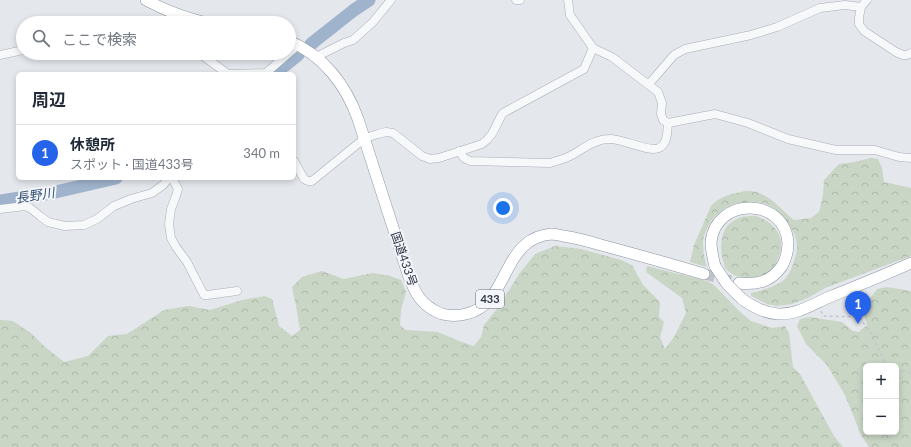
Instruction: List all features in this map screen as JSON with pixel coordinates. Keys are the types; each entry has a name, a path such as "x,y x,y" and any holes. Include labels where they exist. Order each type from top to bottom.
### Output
{"highway":[{"path":"146,0 160,8 180,16"},
{"name":"国道433号","path":"296,44 316,57 333,74 354,106 414,290 423,302 434,311 445,315 458,316 483,307 490,299 516,256 525,245 538,237 552,234 575,238 704,274"},
{"path":"739,284 752,284 766,280 774,275 784,263 788,249 786,234 779,221 772,214 763,210 748,207 739,209 726,216 719,223 712,236 712,251 715,266 727,284 742,299 759,310 783,314 797,312 833,295 911,263"}],"street":[{"path":"316,57 353,40 373,22 391,0"},
{"path":"568,0 570,15 593,48 612,57 658,92 662,103 661,114 663,120 668,123 715,114 748,123 788,139 836,150 875,150 899,157 911,158"},
{"path":"867,0 861,7 859,24 864,31 896,52 903,55 911,53"},
{"path":"649,84 674,54 685,49 751,35 777,27 820,8 845,5 861,7"},
{"path":"296,165 304,179 312,181 365,138 386,132 393,133 422,156 430,159 439,158 482,144 489,139 494,132 498,120 503,114 584,69 593,48"},
{"path":"0,55 16,52"},
{"path":"209,60 225,72"},
{"path":"266,72 278,60"},
{"path":"459,151 464,158 470,161 550,163 569,157 602,139 610,138 624,141 651,150 658,148 667,140 668,123"},
{"path":"0,209 25,206 30,208 48,222 65,226 84,225 97,219 114,206 152,193 169,180"},
{"path":"172,180 178,189 171,209 169,224 171,238 176,247 187,262 204,294 207,295 237,291"}],"path":[{"path":"819,308 823,316 858,317 871,333 885,363"},
{"path":"899,371 907,371 911,375"}],"green space":[{"path":"871,158 878,159 882,168 884,182 911,188 911,256 825,288 808,298 792,304 777,306 767,304 751,296 751,293 773,286 787,277 796,254 797,242 790,226 779,212 767,204 744,202 725,208 711,220 703,240 707,267 690,262 694,245 711,206 721,198 742,192 755,192 768,197 794,220 811,218 819,212 823,195 824,180 839,164"},
{"path":"756,216 769,223 778,233 781,246 780,253 777,261 768,273 763,276 752,278 741,277 730,273 725,267 721,249 722,237 730,223 742,217"},
{"path":"555,246 581,249 621,260 632,265 643,285 660,302 659,317 664,322 660,337 665,349 674,337 686,313 682,298 646,272 647,266 707,281 715,286 751,321 772,328 785,326 789,333 793,367 800,374 834,436 843,447 0,447 0,320 13,321 31,333 64,362 88,356 108,336 127,334 164,310 189,306 210,310 242,300 265,296 272,299 279,326 292,336 300,330 292,287 302,277 322,271 344,279 373,273 390,276 401,280 406,292 401,310 400,325 406,330 438,332 474,346 481,337 484,325 500,305 519,274 535,254"},
{"path":"887,287 911,291 911,447 869,447 861,435 845,395 827,365 806,344 797,326 800,319 809,317 842,322 853,331 859,332 867,325 864,315 867,303 877,289"}],"waterway":[{"name":"長野川","path":"311,44 369,0"},
{"name":"長野川","path":"277,72 292,60"},
{"name":"長野川","path":"0,201 51,193 107,180"}],"tunnel":[{"path":"704,274 739,283"}],"place":[{"name":"休憩所","path":"858,324"}]}
